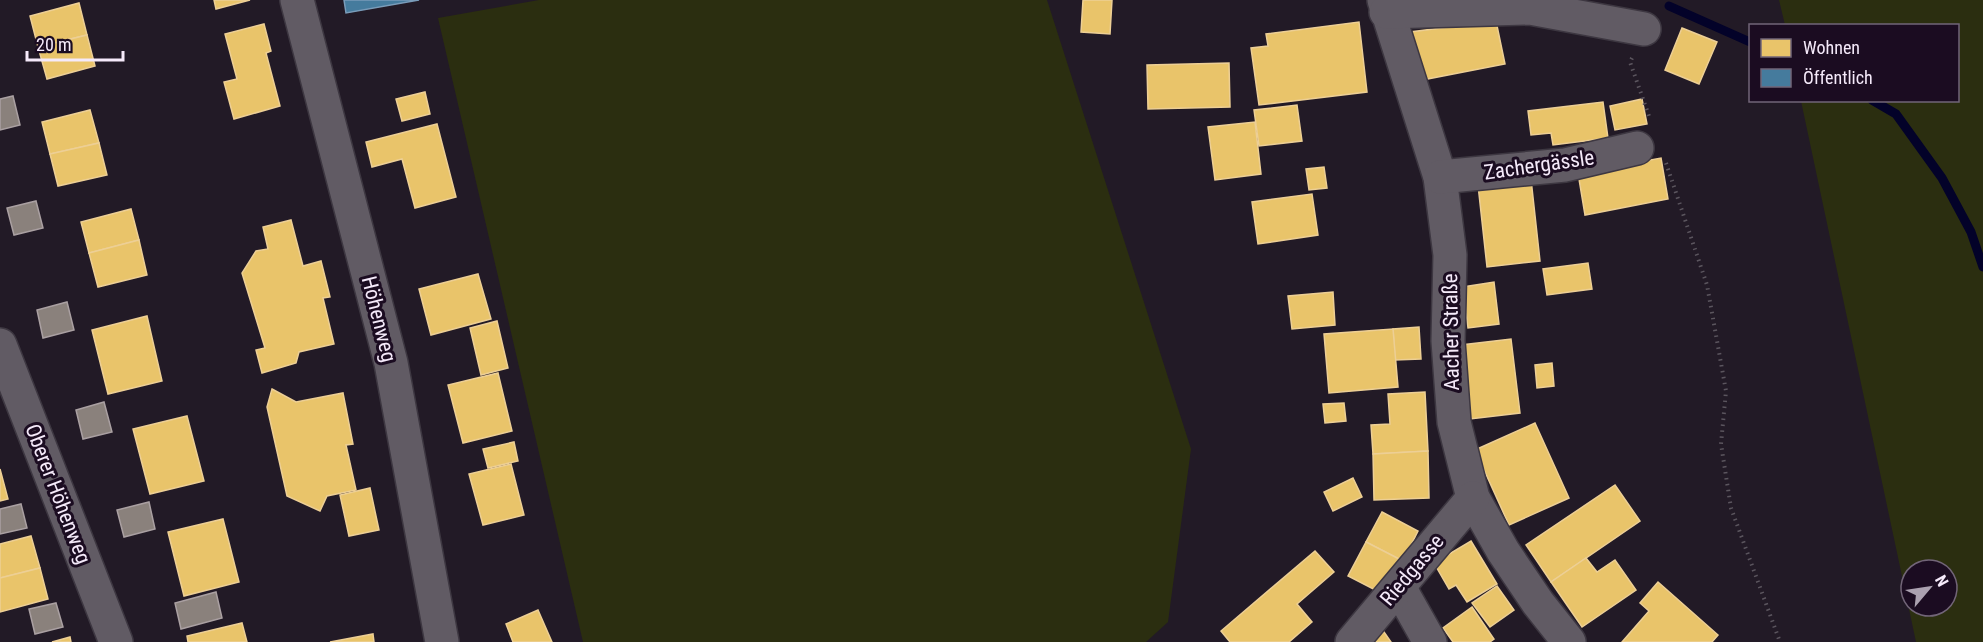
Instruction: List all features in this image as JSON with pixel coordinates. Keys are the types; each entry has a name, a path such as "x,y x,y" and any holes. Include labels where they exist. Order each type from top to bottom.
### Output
{"street":[{"name":"Höhenweg","path":"297,0 391,363 442,642"},
{"path":"1385,6 1530,8 1644,28"},
{"name":"Aacher Straße","path":"1385,6 1440,177 1450,255 1448,341 1454,422 1473,498 1503,551 1538,603 1569,642"},
{"name":"Zachergässle","path":"1440,177 1565,165 1651,143"},
{"name":"Oberer Höhenweg","path":"0,345 116,642"},
{"name":"Riedgasse","path":"1352,642 1473,498"},
{"path":"1399,587 1430,642"}],"path":[{"path":"1644,28 1630,62 1651,143 1707,285 1726,391 1721,444 1731,508 1780,642"}],"green space":[{"path":"539,0 1047,0 1191,449 1168,622 1146,642 583,642 438,18"},
{"path":"1779,0 1983,0 1983,642 1916,642 1911,618 1959,618 1959,558 1899,558 1899,562 1801,102 1959,102 1959,24 1785,24"}],"building: Wohnen":[{"path":"214,0 250,0 216,9"},
{"path":"1083,0 1112,0 1110,34 1081,32"},
{"path":"79,3 87,35 38,47 30,16"},
{"path":"1496,21 1505,64 1417,81 1410,32"},
{"path":"1359,22 1367,92 1259,105 1251,48 1268,46 1266,34"},
{"path":"264,24 271,51 266,53 280,106 234,119 224,82 237,79 225,34"},
{"path":"1682,28 1717,42 1699,84 1665,70"},
{"path":"87,35 95,66 47,79 38,47"},
{"path":"1229,63 1230,107 1148,109 1147,65"},
{"path":"425,92 430,114 402,121 396,99"},
{"path":"1642,99 1647,124 1615,130 1610,106"},
{"path":"1603,102 1608,138 1553,145 1551,133 1531,135 1528,111"},
{"path":"1297,105 1302,141 1259,146 1254,110"},
{"path":"90,110 99,143 50,154 42,122"},
{"path":"1255,122 1261,174 1215,180 1208,127"},
{"path":"437,124 456,197 415,208 402,159 372,167 366,142"},
{"path":"99,143 107,175 58,186 50,154"},
{"path":"1661,158 1668,199 1585,215 1578,173"},
{"path":"1324,167 1327,188 1309,190 1306,169"},
{"path":"1531,179 1540,261 1487,267 1478,185"},
{"path":"1312,194 1318,235 1258,244 1252,202"},
{"path":"131,209 139,240 89,253 81,222"},
{"path":"291,220 303,266 321,261 330,297 323,298 334,344 299,352 296,363 262,373 256,350 265,348 242,273 256,251 268,249 263,227"},
{"path":"139,240 147,275 98,287 89,253"},
{"path":"1588,263 1592,289 1547,295 1543,269"},
{"path":"478,274 491,319 431,335 419,289"},
{"path":"1494,282 1499,324 1468,328 1463,287"},
{"path":"1333,292 1335,325 1292,329 1288,296"},
{"path":"147,316 162,381 108,394 92,330"},
{"path":"497,321 508,368 481,375 470,328"},
{"path":"1419,327 1421,359 1395,360 1393,329"},
{"path":"1393,329 1398,387 1329,393 1324,334"},
{"path":"1511,339 1520,413 1470,419 1461,345"},
{"path":"1552,363 1554,386 1537,388 1535,365"},
{"path":"498,373 512,431 463,443 448,385"},
{"path":"272,389 296,402 343,393 353,444 346,445 356,490 327,496 320,511 287,496 267,407"},
{"path":"1425,392 1428,451 1373,454 1371,425 1390,424 1388,394"},
{"path":"1344,403 1346,421 1325,423 1323,404"},
{"path":"187,416 204,481 150,494 133,429"},
{"path":"1535,423 1569,498 1509,525 1475,450"},
{"path":"514,442 518,461 488,468 483,449"},
{"path":"1428,451 1429,498 1374,500 1373,454"},
{"path":"511,464 524,515 483,525 469,474"},
{"path":"0,469 8,499 0,501"},
{"path":"1353,478 1362,497 1333,511 1324,492"},
{"path":"1615,485 1640,521 1551,582 1526,545"},
{"path":"370,488 379,530 349,536 340,495"},
{"path":"1382,512 1418,531 1403,561 1366,542"},
{"path":"223,519 239,582 184,596 168,532"},
{"path":"31,536 40,568 0,578 0,544"},
{"path":"1471,541 1497,584 1467,602 1456,585 1449,589 1434,563"},
{"path":"1366,542 1403,561 1385,595 1348,576"},
{"path":"1315,551 1334,572 1297,604 1312,622 1289,642 1230,642 1221,631"},
{"path":"1586,558 1597,572 1615,560 1636,590 1582,627 1551,582"},
{"path":"40,568 48,599 0,612 0,578"},
{"path":"1658,582 1718,635 1712,642 1622,642 1649,611 1640,603"},
{"path":"1497,586 1514,610 1490,627 1472,603"},
{"path":"1472,607 1494,639 1490,642 1453,642 1443,628"},
{"path":"538,610 552,642 513,642 506,624"},
{"path":"242,623 247,642 188,642 187,636"},
{"path":"1384,632 1391,642 1368,642"},
{"path":"373,634 374,642 330,642"},
{"path":"70,637 71,642 52,642"}],"building: Öffentlich":[{"path":"344,0 419,0 346,13"}],"building: Industrie":[{"path":"13,96 20,125 0,130 0,99"},
{"path":"36,201 43,228 14,235 7,208"},
{"path":"67,302 74,330 43,338 37,310"},
{"path":"104,402 112,432 83,439 76,410"},
{"path":"149,502 155,529 124,537 117,510"},
{"path":"21,504 27,528 0,534 0,509"},
{"path":"216,592 222,618 181,629 175,603"},
{"path":"56,603 63,627 35,634 29,609"}],"waterway":[{"path":"1669,6 1749,42"},
{"path":"1875,102 1896,114 1942,178 1971,232 1983,267"}]}
